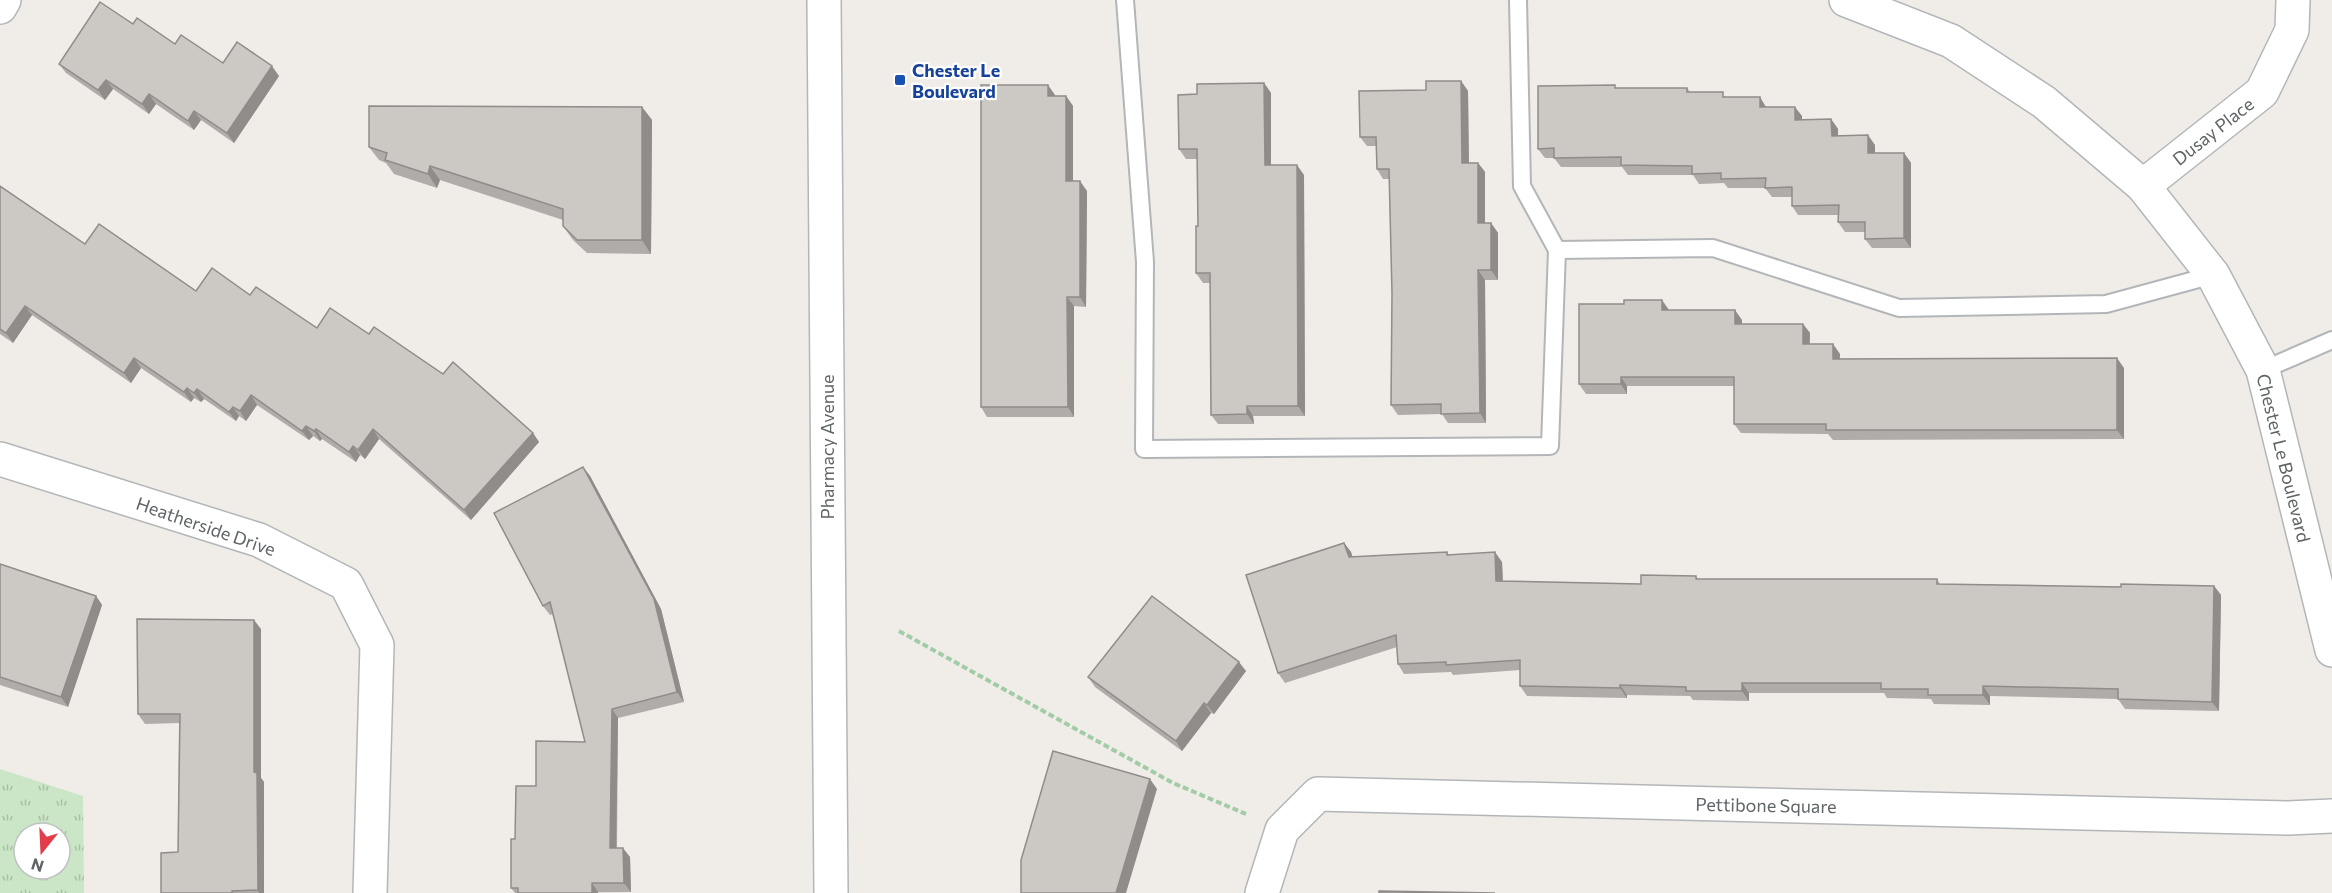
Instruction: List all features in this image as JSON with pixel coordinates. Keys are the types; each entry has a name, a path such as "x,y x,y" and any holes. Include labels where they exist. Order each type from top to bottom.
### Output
{"street":[{"path":"0,7 4,0"},
{"name":"Pharmacy Avenue","path":"824,0 831,893"},
{"name":"Chester Le Boulevard","path":"1846,0 1951,40 2044,102 2144,186 2213,275 2263,370 2332,650"},
{"name":"Dusay Place","path":"2144,186 2262,92 2292,30 2293,0"},
{"name":"Heatherside Drive","path":"0,459 259,540 346,584 377,645 370,893"},
{"name":"Pettibone Square","path":"1262,893 1282,830 1318,794 2288,818 2332,816"}],"lane":[{"path":"1125,0 1145,262 1144,449 1550,446 1557,250 1522,186 1518,0"},
{"path":"1557,250 1713,248 1899,308 2106,304 2213,275"},
{"path":"2263,370 2332,340"}],"path":[{"path":"899,631 1173,783 1282,830"}],"green space":[{"path":"0,769 83,796 84,893 0,893"}],"building":[{"path":"100,2 133,24 137,18 175,44 181,35 223,63 237,42 272,66 227,133 194,111 188,121 149,94 142,104 106,80 98,90 59,64"},
{"path":"1426,81 1461,81 1462,163 1478,163 1478,223 1491,223 1491,270 1478,270 1480,413 1441,414 1441,404 1391,405 1392,293 1389,169 1377,169 1376,137 1360,137 1359,91 1426,90"},
{"path":"1264,83 1265,165 1297,165 1298,406 1247,406 1247,414 1211,415 1210,273 1196,273 1197,149 1179,149 1178,95 1197,94 1197,84"},
{"path":"981,85 1048,85 1048,96 1066,96 1066,181 1080,181 1080,297 1067,297 1068,407 981,407"},
{"path":"1615,85 1615,88 1687,88 1687,92 1723,92 1723,97 1760,97 1760,107 1795,107 1795,120 1831,119 1832,136 1868,135 1868,153 1904,153 1904,238 1865,239 1865,222 1838,222 1839,205 1792,206 1792,187 1765,188 1766,178 1721,179 1721,173 1692,174 1692,166 1621,165 1621,157 1554,158 1554,148 1538,149 1538,86"},
{"path":"369,106 642,107 642,240 577,240 563,226 563,209 430,166 428,174 385,160 387,153 369,147"},
{"path":"0,186 85,244 99,224 196,291 212,268 250,295 256,287 317,328 330,308 369,334 374,327 443,374 453,362 533,433 464,510 373,429 358,450 353,446 349,452 316,429 314,431 306,426 302,431 251,395 240,411 233,407 229,412 197,389 194,393 187,388 184,392 134,358 124,373 25,306 6,333 0,329"},
{"path":"1624,300 1662,300 1662,310 1735,310 1735,324 1803,324 1803,344 1833,344 1833,359 2117,358 2117,430 1826,430 1826,424 1734,424 1734,377 1621,377 1621,384 1579,384 1579,304 1624,304"},
{"path":"583,467 654,599 677,692 612,709 610,848 623,848 624,883 592,883 592,893 518,893 518,888 511,888 511,839 515,839 516,786 536,786 536,741 585,742 550,602 543,606 494,513"},
{"path":"1344,543 1349,557 1495,552 1496,581 1641,584 1641,575 1696,576 1696,579 1937,579 1937,584 2214,586 2212,702 2118,699 2118,689 1983,686 1983,695 1928,695 1928,689 1881,689 1881,683 1742,683 1742,691 1686,691 1686,687 1620,685 1620,688 1520,686 1520,660 1446,665 1446,662 1398,664 1396,635 1278,673 1246,575"},
{"path":"0,564 96,596 61,697 0,677"},
{"path":"1152,596 1239,662 1207,705 1204,703 1176,741 1088,677"},
{"path":"137,619 254,620 254,772 257,773 258,890 232,891 232,893 161,893 161,853 178,852 180,714 138,714"},
{"path":"1053,751 1150,779 1116,893 1021,893 1021,860"},
{"path":"1379,891 1495,893 1379,893"}],"place":[{"name":"Chester Le Boulevard","path":"900,80"}]}
